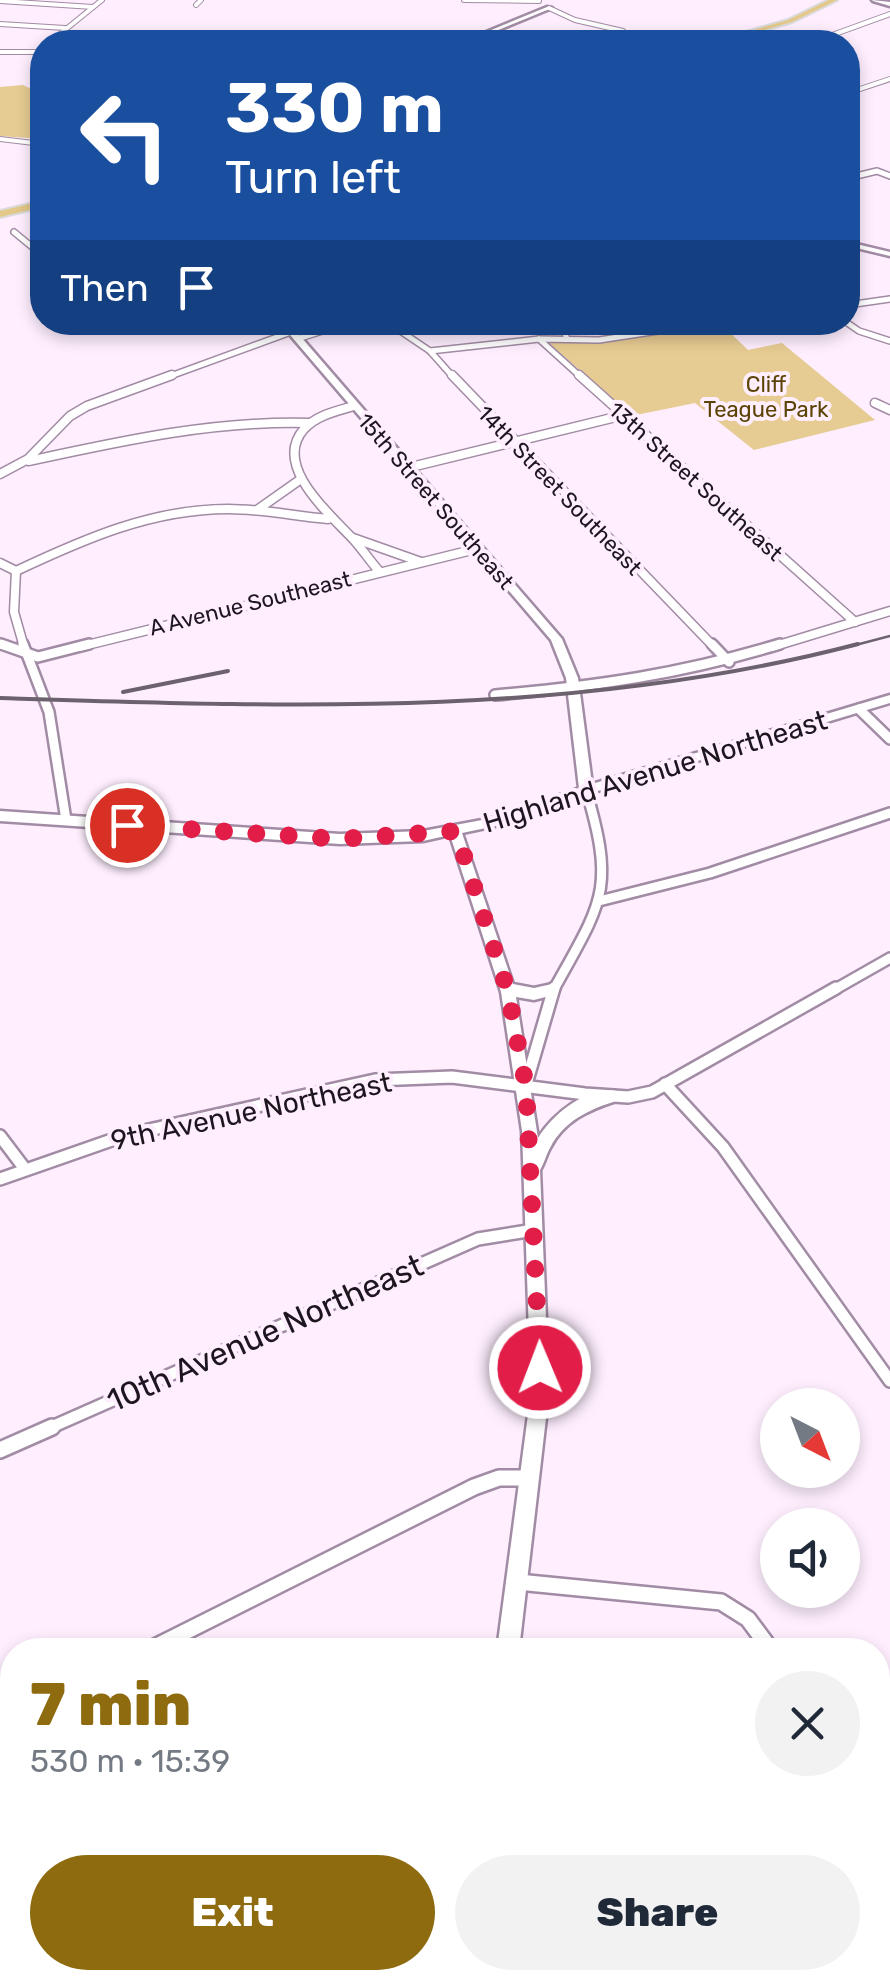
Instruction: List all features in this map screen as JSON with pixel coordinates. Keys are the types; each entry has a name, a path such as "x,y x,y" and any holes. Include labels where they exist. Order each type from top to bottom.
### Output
{"main road":[{"path":"758,30 790,21 834,0"},
{"path":"876,0 890,4"},
{"path":"539,1 550,8"},
{"path":"783,30 844,4"},
{"path":"495,30 550,8"},
{"path":"0,206 30,199"},
{"path":"0,214 30,207"},
{"path":"860,247 890,254"},
{"name":"15th Street Southeast","path":"294,336 556,639 573,686 586,790"},
{"name":"Highland Avenue Northeast","path":"0,816 340,839 456,831 890,700"},
{"path":"456,831 507,989 526,1086 533,1174 540,1368 531,1478 510,1638"},
{"path":"507,989 534,994 552,990"},
{"path":"533,1174 544,1140 554,1126 586,1102 610,1096"}],"street":[{"path":"0,24 65,28 102,0"},
{"path":"464,0 539,1"},
{"path":"0,1 93,7"},
{"path":"550,8 575,20 620,30"},
{"path":"846,30 890,14"},
{"path":"0,52 30,53"},
{"path":"860,89 890,79"},
{"path":"0,139 30,143"},
{"path":"860,175 877,171 890,176"},
{"path":"14,232 30,245"},
{"path":"860,303 890,299"},
{"path":"860,333 890,341"},
{"path":"20,464 77,411 298,335"},
{"name":"14th Street Southeast","path":"407,335 430,351 512,441 729,662"},
{"path":"566,335 567,339"},
{"path":"430,351 539,339 600,340 633,335"},
{"name":"13th Street Southeast","path":"539,339 620,416 855,622"},
{"path":"874,404 890,410"},
{"path":"0,474 20,464 143,436 284,422 310,423 354,406"},
{"path":"407,468 620,416"},
{"path":"310,423 295,448 295,468 328,520 353,538 422,562"},
{"path":"256,511 301,479"},
{"path":"16,571 117,526 191,511 256,511 328,520"},
{"path":"353,538 379,571"},
{"name":"A Avenue Southeast","path":"25,654 38,658 476,549"},
{"path":"0,563 16,571"},
{"path":"16,571 12,617 45,698 67,808 66,820"},
{"path":"494,695 617,684 729,662 890,611"},
{"path":"0,644 25,654"},
{"path":"859,709 890,739"},
{"path":"526,1086 538,1028 552,990 577,950 600,900 604,858 586,790"},
{"path":"600,900 710,873 890,814"},
{"name":"9th Avenue Northeast","path":"0,1179 126,1136 374,1080 452,1078 637,1096 890,958"},
{"path":"665,1084 731,1158 890,1381"},
{"path":"0,1136 25,1169"},
{"name":"10th Avenue Northeast","path":"0,1450 478,1239 534,1230"},
{"path":"173,1638 474,1488 499,1478 531,1478"},
{"path":"517,1582 721,1602 748,1619 762,1638"}],"green space":[{"path":"23,85 30,88 30,138 0,136 0,87"},
{"name":"Cliff Teague Park","path":"642,335 732,335 748,350 782,343 875,420 754,450 695,403 631,416 549,343 584,343"}],"railway":[{"path":"848,647 890,636"},
{"path":"0,698 324,704 539,696 646,685 752,668 858,644"},
{"path":"123,692 228,671"}],"route":[{"path":"127,825 340,839 407,838 456,831 508,992 526,1086 540,1368"}]}
